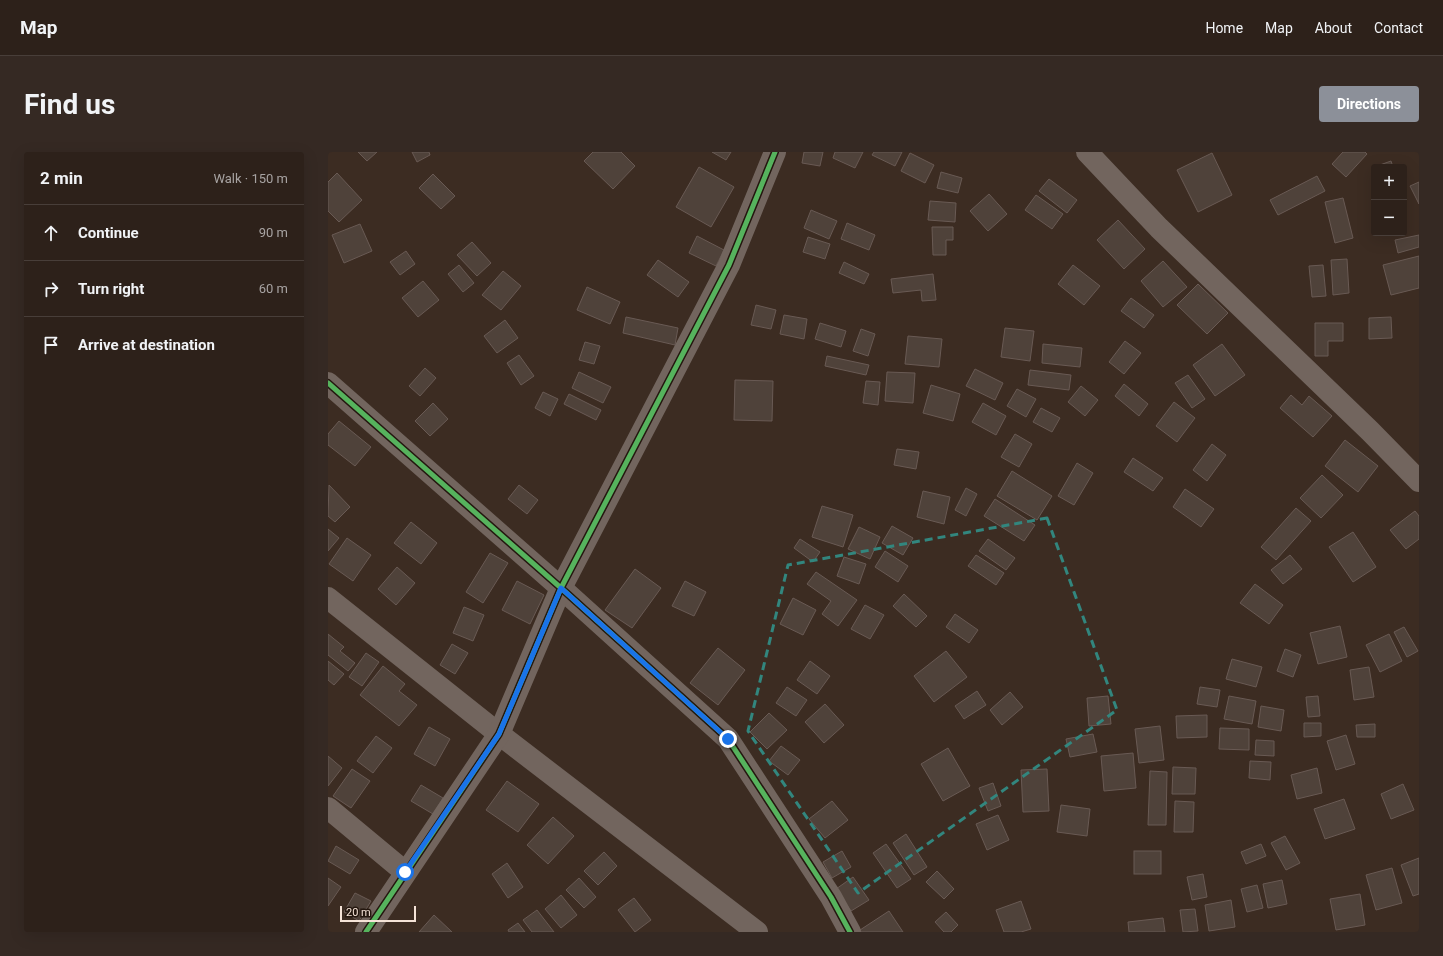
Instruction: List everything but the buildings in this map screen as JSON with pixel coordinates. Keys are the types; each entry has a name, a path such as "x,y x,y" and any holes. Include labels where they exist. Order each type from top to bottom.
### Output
{"street":[{"path":"366,932 499,734 561,588 729,265 775,152"},
{"path":"1087,152 1159,228 1370,431 1419,481"},
{"path":"328,383 561,588 728,739 831,897 850,932"},
{"path":"328,598 499,734 756,932"},
{"path":"328,808 405,872"}],"highlighted area":[{"path":"1047,518 1117,710 858,893 748,731 788,565"}],"cycle path":[{"path":"366,932 499,734 561,588 729,265 775,152"},
{"path":"328,383 561,588 728,739 831,897 850,932"}],"route":[{"path":"405,872 499,734 561,588 728,739"}]}
